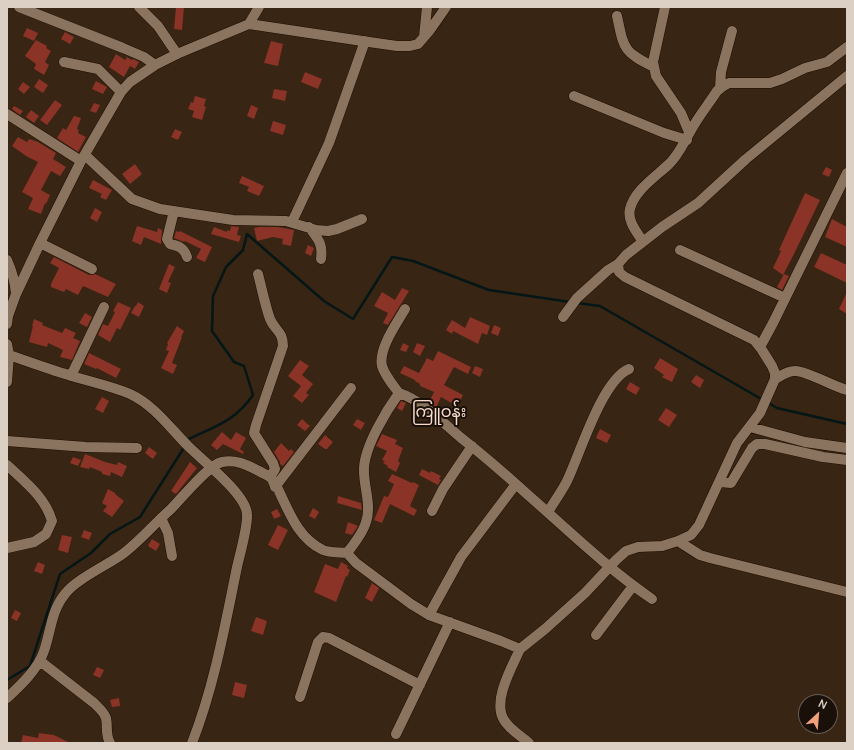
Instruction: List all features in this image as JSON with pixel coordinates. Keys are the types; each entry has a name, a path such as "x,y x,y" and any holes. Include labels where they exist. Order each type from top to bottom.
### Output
{"street":[{"path":"19,7 123,48 144,57 155,65"},
{"path":"139,7 158,26 177,54"},
{"path":"249,24 259,7"},
{"path":"424,37 427,7"},
{"path":"7,324 8,316 16,294 83,158 121,92 130,82 155,65 177,54 249,24 365,42 410,46 418,44 446,7"},
{"path":"665,7 653,62 656,76 677,106 688,136"},
{"path":"617,16 624,47 632,56 654,67"},
{"path":"720,88 721,72 732,32"},
{"path":"292,222 329,143 365,42"},
{"path":"643,242 629,218 630,208 635,198 652,177 668,164 720,88 729,83 770,83 805,68 827,62 847,48"},
{"path":"64,62 98,69 121,92"},
{"path":"563,317 574,302 608,270 618,264 626,255 662,227 698,203 746,159 847,76"},
{"path":"574,96 664,134 688,136"},
{"path":"7,114 83,158 132,199 160,209 233,220 286,221 316,230 328,231 337,229 362,218"},
{"path":"762,343 847,173"},
{"path":"174,211 167,239 170,244 184,250 187,257"},
{"path":"309,227 320,240 322,249 321,259"},
{"path":"40,243 92,269"},
{"path":"680,250 785,298"},
{"path":"7,260 13,274 16,294"},
{"path":"529,743 503,719 501,708 500,697 520,649 545,629 626,551 638,547 662,546 691,535 699,525 737,443 760,413 775,379 775,373 762,343 625,277 619,272 618,264"},
{"path":"258,274 271,322 280,332 283,340 283,346 254,433 273,463 274,469 270,477"},
{"path":"71,376 104,307"},
{"path":"405,309 385,345 382,361 385,373 399,393 408,396 418,403 472,446 548,512 609,568 652,600"},
{"path":"7,344 9,355 7,382"},
{"path":"9,355 71,376 115,388 131,395 151,408 188,447 211,466 241,500 247,513 230,603 210,689 192,743"},
{"path":"548,512 567,482 594,415 612,382 622,372 629,369"},
{"path":"775,379 786,373 796,371 838,388 847,390"},
{"path":"275,487 350,388"},
{"path":"347,553 367,522 368,511 364,467 367,452 373,438 399,393"},
{"path":"750,427 805,442 847,448"},
{"path":"7,441 86,447 136,448"},
{"path":"720,482 731,482 752,448 757,444 765,444 823,457 847,460"},
{"path":"432,511 443,489 472,446"},
{"path":"7,698 40,661 44,652 56,607 65,593 78,582 125,552 180,500 211,466 220,462 235,461 270,477 275,487 278,489 294,523 306,538 324,550 347,553 356,563 411,604 429,615 520,649"},
{"path":"7,465 37,493 48,510 52,521 46,534 34,542 7,548"},
{"path":"429,615 461,557 516,484"},
{"path":"161,518 168,533 172,556"},
{"path":"678,541 700,555 847,592"},
{"path":"596,635 633,586"},
{"path":"396,734 450,622"},
{"path":"300,697 318,642 323,637 329,638 420,685"},
{"path":"40,661 94,702 101,710 106,717 107,737 110,743"}],"building":[{"path":"176,7 184,7 182,30 174,29"},
{"path":"27,28 38,33 34,41 23,36"},
{"path":"65,32 74,37 70,44 61,39"},
{"path":"36,40 47,46 46,48 51,51 45,62 49,65 44,75 34,69 36,64 25,56"},
{"path":"271,41 283,44 278,66 264,63"},
{"path":"116,54 125,60 127,57 139,62 135,69 130,66 124,77 109,67"},
{"path":"305,72 322,79 318,89 301,82"},
{"path":"39,79 48,85 43,93 34,87"},
{"path":"96,81 107,87 103,94 92,89"},
{"path":"23,82 30,87 24,94 18,89"},
{"path":"274,89 287,91 285,101 272,98"},
{"path":"195,96 206,99 204,106 206,107 202,120 192,117 194,111 188,109 191,102 193,103"},
{"path":"55,100 62,105 47,125 40,120"},
{"path":"94,103 100,105 96,113 90,111"},
{"path":"251,105 258,108 254,119 247,116"},
{"path":"14,106 23,111 20,115 12,109"},
{"path":"31,110 39,116 34,123 26,117"},
{"path":"74,116 81,118 77,129 79,130 78,133 86,137 78,152 57,138 63,128 66,130"},
{"path":"273,121 286,125 283,135 270,131"},
{"path":"175,129 182,132 178,140 171,137"},
{"path":"18,137 27,142 29,139 38,142 56,153 53,159 66,167 60,176 51,171 41,190 50,195 41,214 28,209 33,198 22,192 38,162 12,146"},
{"path":"135,164 142,174 130,184 122,174"},
{"path":"826,167 832,170 829,177 822,174"},
{"path":"242,176 264,186 259,196 247,191 249,187 239,183"},
{"path":"93,180 112,190 106,200 100,197 102,194 89,188"},
{"path":"805,193 820,200 783,275 773,268 781,251 779,250"},
{"path":"95,208 102,212 97,222 90,218"},
{"path":"832,219 847,227 847,247 825,237"},
{"path":"137,226 157,232 158,228 162,230 161,244 144,237 141,245 132,241"},
{"path":"231,226 239,227 237,235 241,236 239,242 211,234 214,227 227,232 227,230 230,231"},
{"path":"278,227 294,230 291,246 282,244 283,239 273,237 257,241 254,228"},
{"path":"176,231 180,231 212,247 205,262 196,258 201,249 185,241 184,242 174,238"},
{"path":"308,245 314,248 311,256 305,253"},
{"path":"821,253 847,265 847,283 814,267"},
{"path":"54,257 89,275 95,274 116,284 108,297 83,286 78,295 66,289 64,292 51,287 59,268 50,263"},
{"path":"169,264 175,267 168,282 171,283 167,293 159,289"},
{"path":"784,274 789,276 782,290 777,287"},
{"path":"402,288 409,291 388,325 383,323 388,313 374,306 382,292 395,300"},
{"path":"847,292 847,314 839,309"},
{"path":"118,302 131,308 120,330 117,328 110,342 98,335 103,324 108,326"},
{"path":"138,302 144,306 139,317 131,313"},
{"path":"85,313 92,317 87,327 79,323"},
{"path":"470,317 490,326 487,335 482,333 478,344 453,331 452,334 446,330 452,320 465,328"},
{"path":"34,319 43,323 42,325 62,333 65,328 76,333 73,338 80,341 72,360 60,357 63,350 48,343 47,347 29,342"},
{"path":"494,325 501,328 498,336 491,333"},
{"path":"177,326 184,331 172,363 177,365 173,374 161,368 169,351 166,350 167,343"},
{"path":"403,343 409,346 406,352 400,350"},
{"path":"417,343 425,346 420,356 413,352"},
{"path":"438,351 471,367 468,374 454,367 444,385 463,395 457,406 441,397 436,408 429,402 434,392 420,386 420,384 415,380 400,373 404,366 419,373 427,358 433,361"},
{"path":"89,353 121,369 116,378 97,368 96,369 84,364"},
{"path":"660,358 678,369 672,382 662,377 664,375 654,368"},
{"path":"300,360 309,366 302,375 313,384 306,393 309,395 302,403 293,396 301,386 288,376"},
{"path":"475,366 483,369 480,377 472,373"},
{"path":"696,375 704,380 700,388 691,382"},
{"path":"630,382 640,388 636,395 626,389"},
{"path":"102,397 109,401 103,413 95,409"},
{"path":"401,401 406,403 402,411 397,408"},
{"path":"666,408 677,415 669,427 658,420"},
{"path":"302,419 310,426 305,431 297,425"},
{"path":"357,419 365,423 361,430 353,425"},
{"path":"600,429 611,435 607,443 596,438"},
{"path":"222,432 231,440 236,432 246,438 240,449 244,452 243,454 223,444 217,450 211,445"},
{"path":"382,434 397,440 395,444 403,448 398,461 400,463 396,472 383,463 385,461 382,460 387,451 376,446"},
{"path":"325,435 333,442 327,449 318,444"},
{"path":"281,443 289,451 291,449 294,452 283,466 280,464 274,452"},
{"path":"149,447 157,453 153,459 145,453"},
{"path":"85,454 105,462 117,465 118,462 127,466 122,477 111,472 110,476 102,474 102,472 90,467 89,469 80,467"},
{"path":"73,457 81,460 78,466 70,463"},
{"path":"190,462 197,468 176,494 171,491"},
{"path":"422,469 430,473 431,471 441,476 439,479 441,480 438,485 419,475"},
{"path":"392,474 419,485 410,506 417,510 414,516 390,504 382,523 374,520 384,496 388,497 394,484 388,481"},
{"path":"108,489 124,501 112,517 103,511 107,506 102,503"},
{"path":"338,496 361,503 362,510 337,503"},
{"path":"313,508 319,512 315,519 309,516"},
{"path":"277,509 281,516 274,519 271,512"},
{"path":"348,522 358,526 352,535 345,533"},
{"path":"278,525 288,530 278,550 268,545"},
{"path":"84,530 92,533 89,540 81,537"},
{"path":"62,535 72,537 68,553 58,550"},
{"path":"152,539 160,544 156,551 148,546"},
{"path":"38,562 45,565 42,574 34,571"},
{"path":"341,562 348,566 347,568 350,570 347,577 346,576 336,602 314,592 325,564 338,569"},
{"path":"372,583 379,588 372,602 365,598"},
{"path":"15,610 21,613 17,621 11,618"},
{"path":"256,617 267,621 263,635 251,631"},
{"path":"97,667 104,670 100,678 93,675"},
{"path":"235,682 247,685 244,698 232,695"},
{"path":"119,698 120,706 112,707 110,700"},
{"path":"39,733 54,735 70,743 21,743 23,735 38,738"}],"waterway":[{"path":"188,442 189,439 232,417 253,395 244,366 234,362 212,331 213,296 226,267 243,250 247,234 324,301 353,319 392,257 413,261 489,290 570,302"},
{"path":"577,303 600,306 763,400"},
{"path":"767,402 777,408 847,424"},
{"path":"7,680 30,666 60,574 91,553 110,534 140,517 185,446"}],"district":[{"name":"ကြူဝန်း","path":"439,413"}]}
